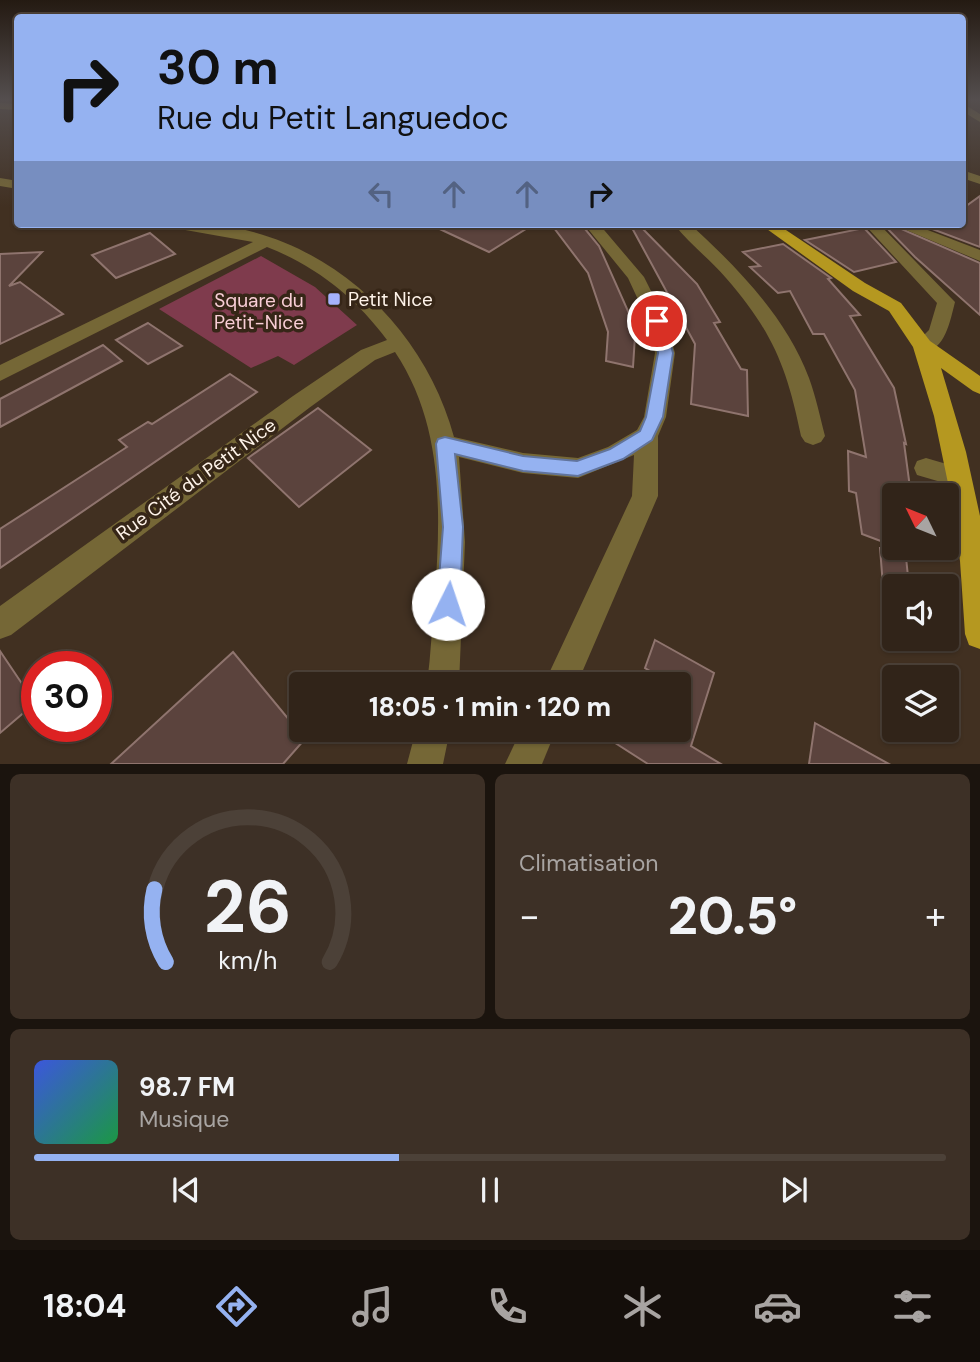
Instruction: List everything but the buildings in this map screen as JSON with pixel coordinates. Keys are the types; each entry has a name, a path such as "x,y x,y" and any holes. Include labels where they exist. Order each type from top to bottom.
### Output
{"main road":[{"path":"773,228 859,287 876,312 917,338 980,386"},
{"path":"917,338 943,399 976,566 980,634"}],"street":[{"path":"190,228 202,231 223,228 266,242 300,255 337,277 377,314 398,343 432,402 445,444 453,527 444,672"},
{"path":"565,672 645,496 646,436 655,417 665,353 657,321 636,277 594,228"},
{"path":"685,228 728,268 763,311 797,374 813,436"},
{"path":"876,228 946,302 938,333 917,338"},
{"path":"909,228 980,257"},
{"path":"0,374 266,242"},
{"name":"Rue Cité du Petit Nice","path":"0,624 312,394 368,355 398,343"},
{"path":"445,444 523,463 578,468 616,454 646,436"},
{"path":"926,468 958,477"},
{"path":"425,764 430,742"},
{"path":"523,764 533,742"}],"green space":[{"name":"Square du Petit-Nice","path":"261,256 315,287 357,325 294,365 278,356 251,368 159,309"}],"place":[{"name":"Petit Nice","path":"334,299"}],"route":[{"path":"448,604 453,527 445,444 523,463 578,468 616,454 646,436 655,417 665,353 657,321"}]}
